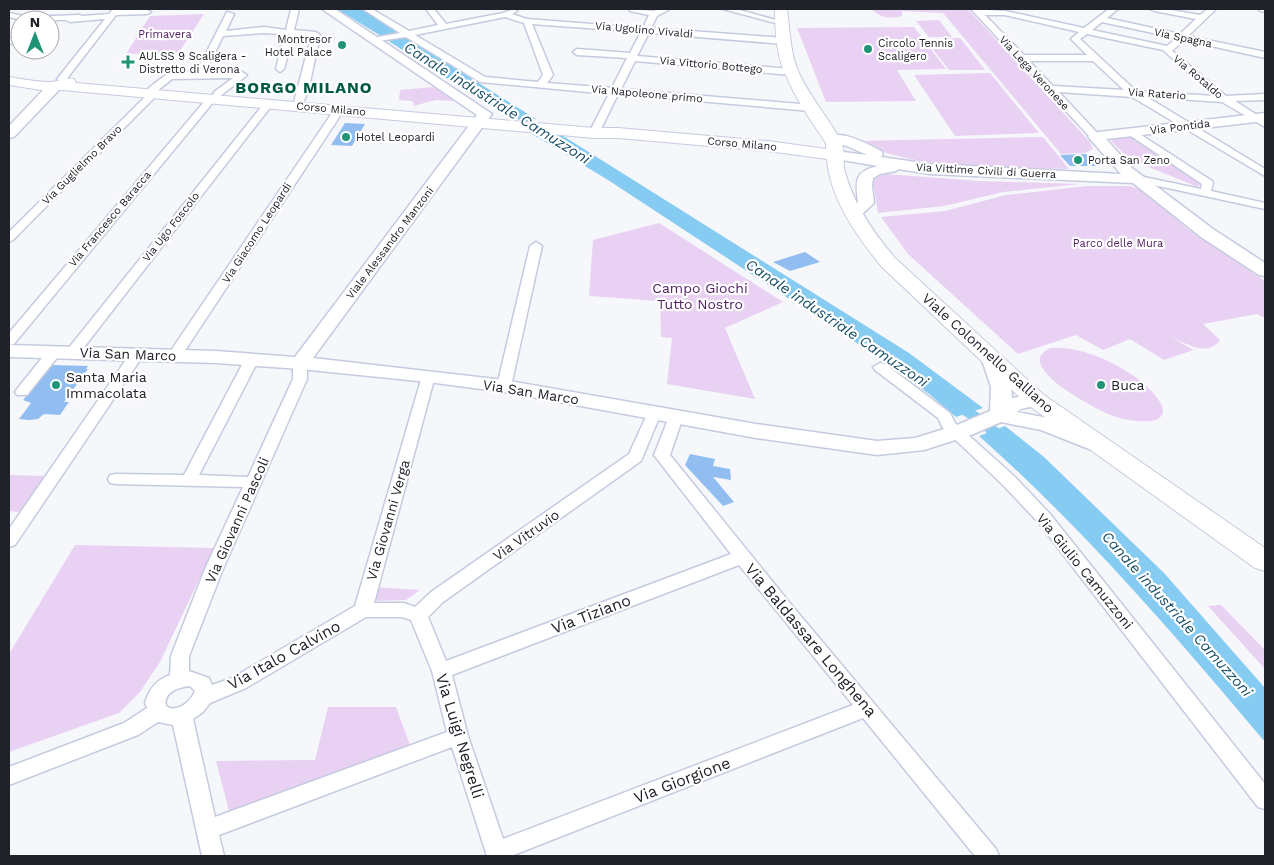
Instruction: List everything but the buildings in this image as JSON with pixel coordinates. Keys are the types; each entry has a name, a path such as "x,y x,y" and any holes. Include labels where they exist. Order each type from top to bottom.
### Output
{"main road":[{"path":"781,9 784,42 791,72 834,147"},
{"name":"Corso Milano","path":"9,77 57,83"},
{"name":"Corso Milano","path":"9,81 299,102 514,124 768,146 834,147"},
{"name":"Corso Milano","path":"214,96 338,110 481,120"},
{"name":"Corso Milano","path":"553,127 596,129 618,133"},
{"name":"Viale Colonnello Galliano","path":"834,147 836,168 845,194 868,238 888,262 1036,400 1265,561"}],"street":[{"path":"280,70 288,31 295,9"},
{"path":"328,9 377,39 485,114 481,120"},
{"path":"367,9 404,33"},
{"path":"430,9 443,26"},
{"path":"377,39 505,15 519,9"},
{"path":"633,9 654,14 666,9"},
{"path":"727,9 783,23"},
{"path":"1154,9 1201,18"},
{"name":"Via Rotaldo","path":"1212,9 1167,51 1224,99 1262,120"},
{"path":"976,10 1005,12 1168,49"},
{"name":"Via Lega Veronese","path":"976,10 1020,58 1102,141"},
{"path":"1099,10 1112,10"},
{"path":"1112,10 1075,39 1131,92 1265,173"},
{"path":"60,21 114,13 147,12"},
{"path":"9,134 57,83 114,13"},
{"path":"200,74 230,14"},
{"path":"596,129 654,14"},
{"name":"Via Ugolino Vivaldi","path":"505,15 527,21 784,42"},
{"path":"60,24 79,18"},
{"name":"Via Spagna","path":"1100,20 1265,55"},
{"path":"527,21 548,75 540,85"},
{"path":"1116,37 1130,26"},
{"path":"220,34 264,30 316,34 304,92 299,102"},
{"name":"Via Napoleone primo","path":"404,33 483,80 811,108"},
{"name":"Via Vittorio Bottego","path":"577,52 791,72"},
{"path":"1020,58 1094,58"},
{"name":"Via Guglielmo Bravo","path":"9,238 170,76 200,74"},
{"name":"Via Francesco Baracca","path":"9,341 214,96 242,76 200,74"},
{"name":"Via Raterio","path":"1049,88 1224,99 1265,97"},
{"name":"Via Ugo Foscolo","path":"64,352 269,103"},
{"name":"Via Giacomo Leopardi","path":"174,355 202,316 338,110"},
{"name":"Viale Alessandro Manzoni","path":"300,363 481,120"},
{"name":"Via Pontida","path":"1102,141 1132,132 1262,120"},
{"path":"1132,132 1208,183 1205,194"},
{"path":"1088,176 1106,170 1102,141"},
{"path":"1102,141 1127,171 1207,233 1265,271"},
{"name":"Via Vittime Civili di Guerra","path":"834,147 903,166 998,174 1139,179"},
{"path":"854,213 866,203 863,183 869,172 903,166"},
{"path":"1139,179 1265,206"},
{"path":"1171,204 1172,193 1179,188"},
{"path":"504,386 536,246"},
{"name":"Via San Marco","path":"9,351 174,355 300,363 428,376 504,386 676,417 877,448 916,445 960,431 998,415 1023,410 1036,400"},
{"path":"22,392 64,352"},
{"path":"9,541 137,354"},
{"path":"189,480 252,360"},
{"path":"992,360 1002,389 1003,400 998,415 1046,424 1108,450"},
{"name":"Via Giovanni Pascoli","path":"179,679 180,656 214,569 300,379 300,363"},
{"name":"Via Giulio Camuzzoni","path":"880,367 945,416 948,425 960,431 1044,518 1265,800"},
{"name":"Via Giovanni Verga","path":"363,610 428,376"},
{"path":"654,413 636,456 662,455 676,417"},
{"name":"Via Baldassare Longhena","path":"662,455 742,557 988,856"},
{"name":"Via Vitruvio","path":"418,616 437,597 636,456"},
{"path":"116,479 255,482"},
{"name":"Via Tiziano","path":"440,671 742,557"},
{"path":"363,610 404,610 418,616"},
{"name":"Via Italo Calvino","path":"204,696 239,683 363,610"},
{"name":"Via Luigi Negrelli","path":"418,616 440,671 458,736 497,854"},
{"path":"192,678 202,683 204,696 196,707 183,715 166,716 158,711 155,703 158,693 167,685 179,679 192,678"},
{"name":"Via Giorgione","path":"497,854 868,708"},
{"path":"9,776 131,729 158,711"},
{"path":"183,715 183,724 213,856"},
{"path":"207,830 458,736"}],"green space":[{"path":"871,9 968,9 1090,142 1093,149 1085,153 1061,154 943,13 902,11 902,16 889,18 881,16"},
{"name":"Primavera","path":"204,14 179,52 126,54 150,16"},
{"path":"939,20 952,37 929,37 916,21"},
{"name":"Circolo Tennis Scaligero","path":"914,27 946,69 897,70 916,101 826,102 797,28"},
{"path":"960,38 985,70 949,70 925,39"},
{"path":"990,73 1039,133 955,136 914,75"},
{"path":"433,87 455,101 436,100 413,106 412,101 399,100 400,90"},
{"path":"1043,137 1069,169 961,166 933,163 881,151 857,141"},
{"path":"1135,137 1201,183 1198,187 1129,159 1111,141 1113,139"},
{"path":"887,174 979,181 1080,184 1003,192 944,206 878,213 873,181 874,177"},
{"name":"Parco delle Mura","path":"1087,186 1130,186 1146,191 1185,227 1265,281 1265,318 1257,314 1203,324 1220,340 1209,348 1196,347 1170,336 1193,350 1164,360 1130,339 1103,350 1076,335 1018,354 908,254 881,217 945,211 1006,195"},
{"name":"Campo Giochi Tutto Nostro","path":"659,223 783,302 725,328 755,399 667,384 672,338 661,337 660,301 589,296 593,240"},
{"name":"Buca","path":"1051,348 1080,351 1096,356 1127,371 1152,391 1160,402 1163,411 1161,416 1156,420 1148,421 1122,419 1107,414 1078,398 1049,376 1041,365 1041,356"},
{"path":"9,475 45,476 20,512 9,511"},
{"path":"75,545 214,548 160,662 140,692 119,713 9,752 9,654"},
{"path":"372,587 420,590 406,600 368,601"},
{"path":"1221,605 1265,650 1265,669 1208,606"},
{"path":"328,707 396,707 410,745 229,811 216,761 315,760"}],"water":[{"path":"337,9 362,9 398,32 381,36"},
{"path":"404,36 536,119 506,116 387,40"},
{"path":"529,132 560,134 909,353 983,408 956,417 929,394 872,353 608,180"},
{"path":"1005,426 1044,457 1164,573 1265,688 1265,742 1163,623 1092,545 1018,471 979,436"}],"waterway":[{"name":"Canale industriale Camuzzoni","path":"505,107 547,133"},
{"name":"Canale industriale Camuzzoni","path":"954,402 985,424 1007,443"}],"place":[{"name":"Montresor Hotel Palace","path":"342,45"},
{"name":"Circolo Tennis Scaligero","path":"868,49"},
{"name":"AULSS 9 Scaligera - Distretto di Verona","path":"128,62"},
{"name":"Hotel Leopardi","path":"346,137"},
{"name":"Porta San Zeno","path":"1078,160"},
{"name":"Santa Maria Immacolata","path":"56,385"},
{"name":"Buca","path":"1101,385"}],"district":[{"name":"BORGO MILANO","path":"304,87"}]}
